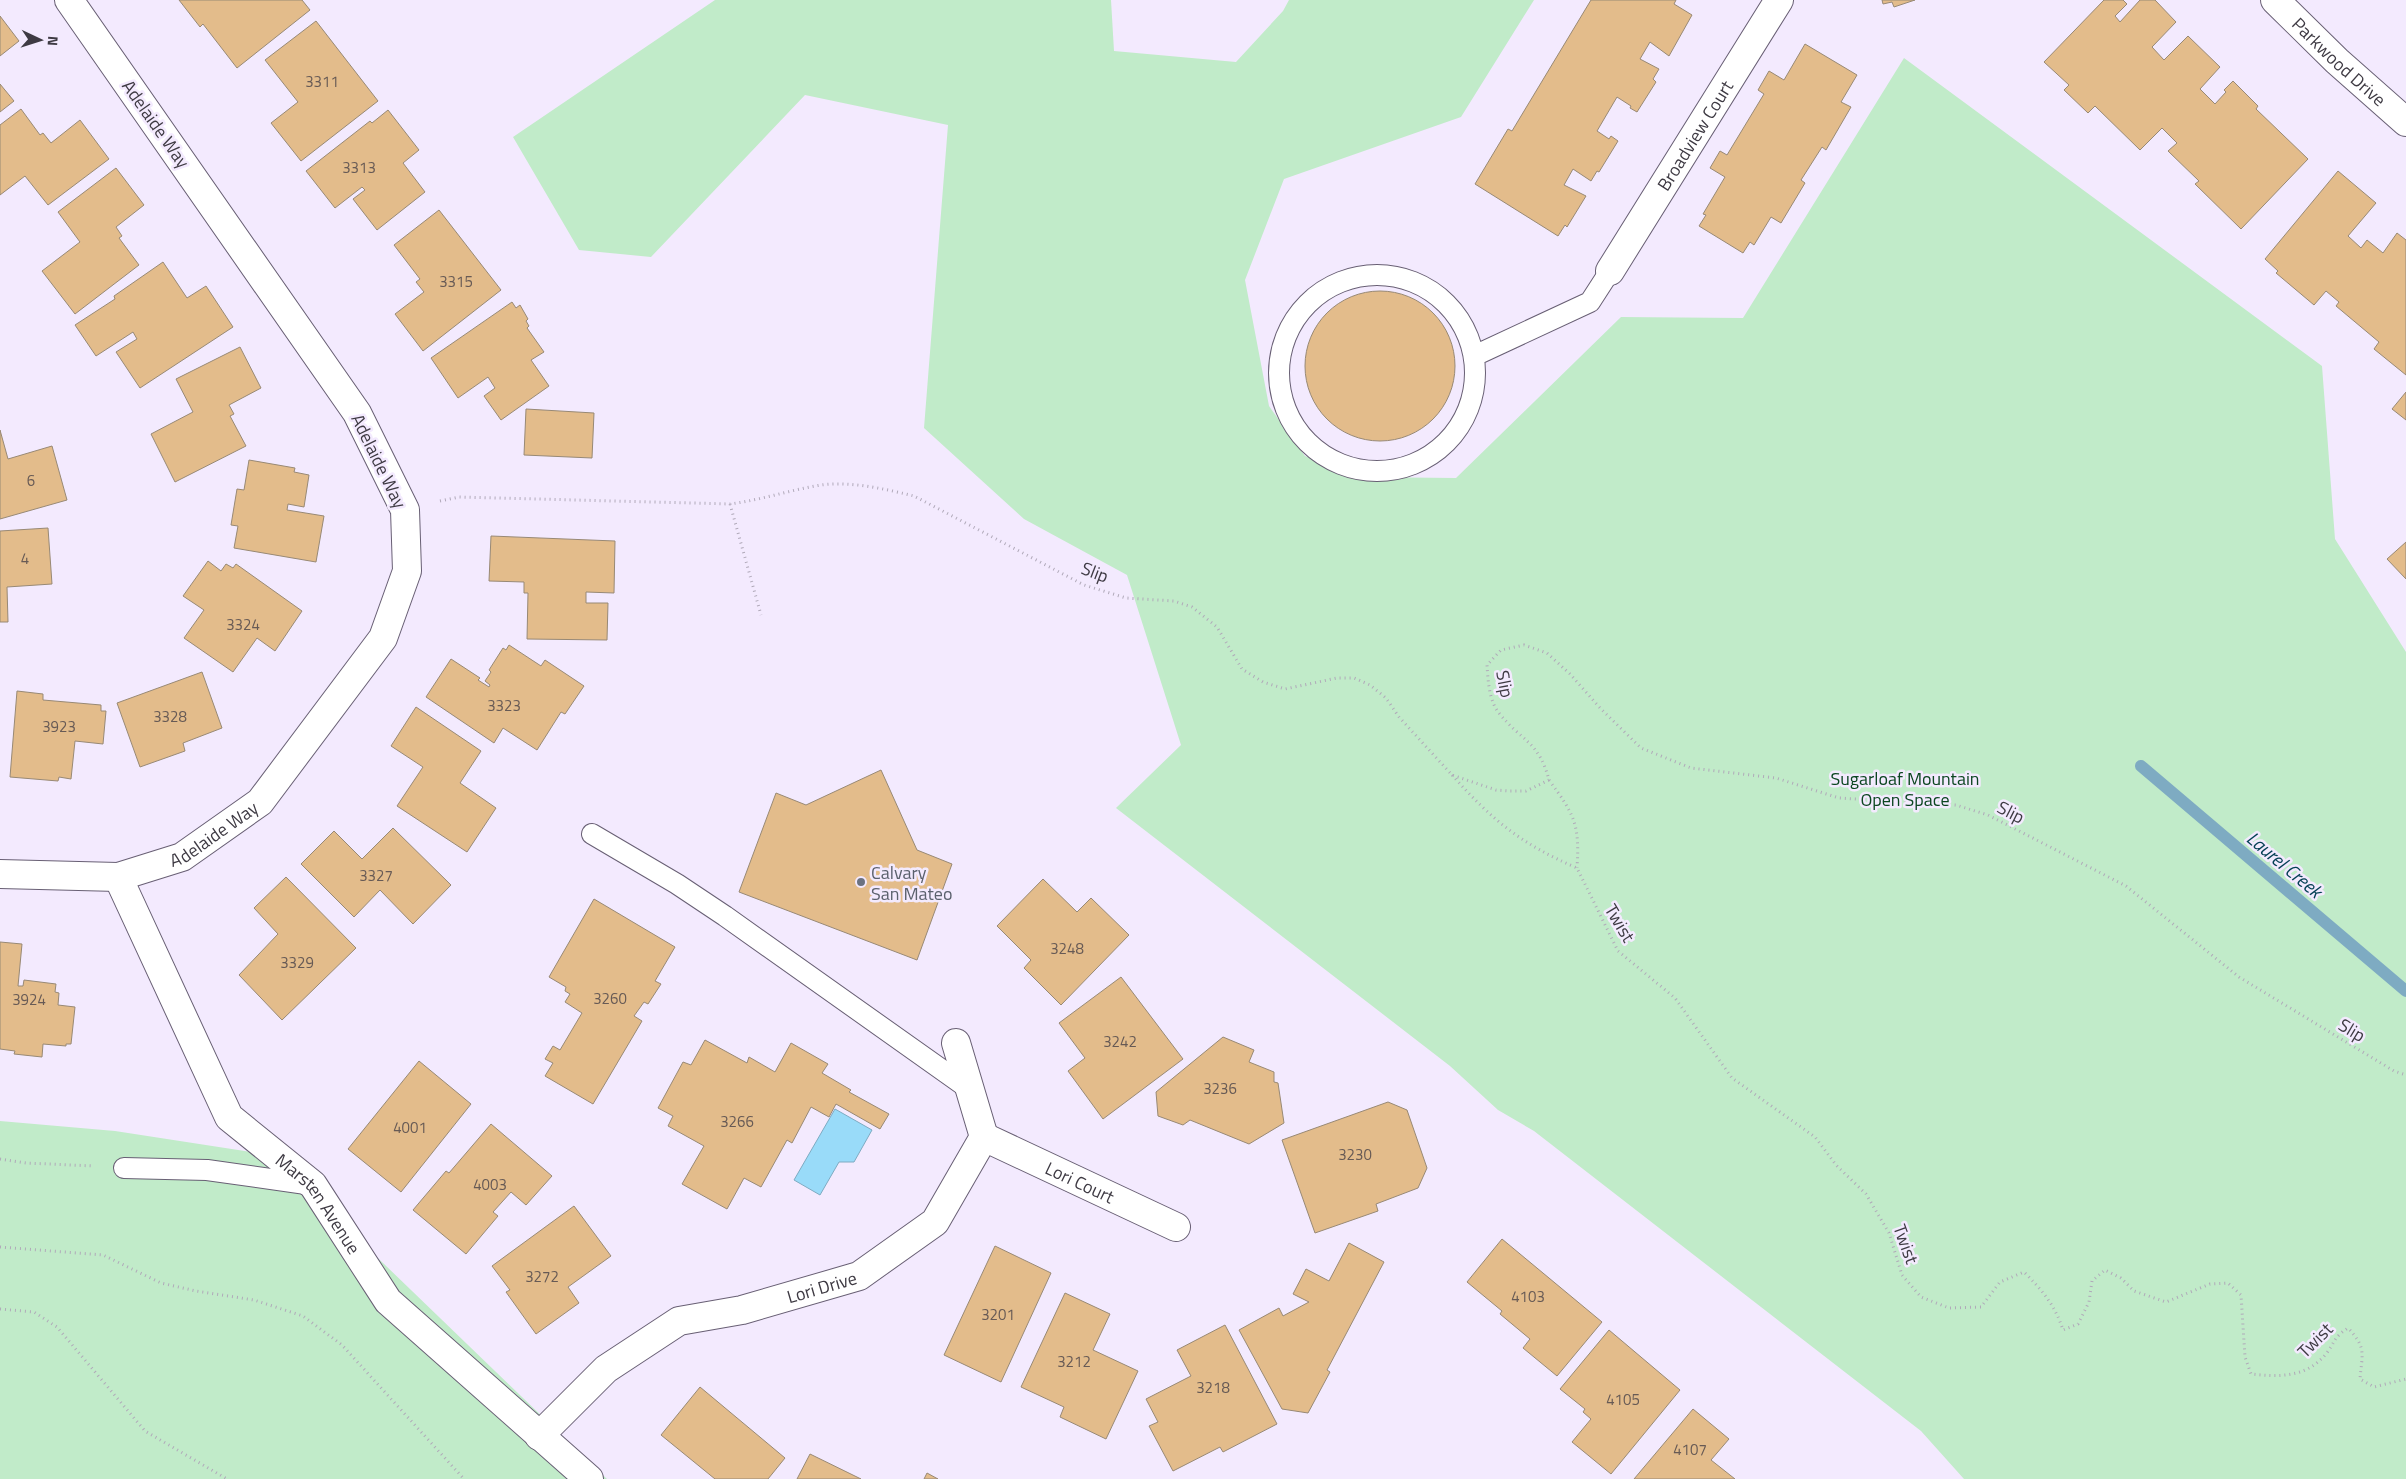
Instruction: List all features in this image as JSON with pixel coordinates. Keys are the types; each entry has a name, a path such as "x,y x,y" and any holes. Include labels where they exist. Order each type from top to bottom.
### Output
{"street":[{"name":"Adelaide Way","path":"0,874 118,877 182,857 260,802 383,638 407,571 405,510 357,413 69,0"},
{"name":"Broadview Court","path":"1610,271 1779,0"},
{"name":"Parkwood Drive","path":"2275,0 2337,61 2406,122"},
{"name":"Marsten Avenue","path":"118,877 229,1117 312,1184 388,1302 589,1479"},
{"path":"956,1043 984,1137"},
{"name":"Lori Court","path":"984,1137 1176,1227"},
{"name":"Lori Drive","path":"539,1436 606,1369 679,1321 742,1310 860,1276 935,1222 984,1137"}],"lane":[{"path":"1474,356 1590,302 1610,271"},
{"path":"1384,274 1416,282 1443,300 1464,326 1474,356 1474,389 1464,419 1445,445 1418,463 1387,472 1355,470 1325,457 1301,436 1285,408 1278,376 1284,344 1298,314 1322,292 1351,278 1384,274"},
{"path":"592,834 677,884 970,1089"},
{"path":"124,1168 207,1170 312,1184"}],"path":[{"name":"Slip","path":"405,510 459,497 730,504 755,501 823,485 887,489 914,496 1084,585 1126,598 1174,602 1192,607 1217,627 1242,669 1263,682 1286,689 1337,678 1354,678 1370,685 1386,698 1399,717 1452,775 1496,790 1526,791 1549,780 1544,762 1534,747 1498,712 1488,687 1487,665 1501,650 1524,645 1547,653 1642,748 1691,768 1776,778 1839,798 1956,805 1988,815 2126,886 2239,977 2394,1071 2406,1074"},
{"path":"730,504 761,615"},
{"path":"1452,775 1482,809 1520,839 1546,855 1577,868 1578,843 1572,811 1549,780"},
{"name":"Twist","path":"1577,868 1618,951 1675,998 1732,1078 1815,1137 1836,1165 1866,1194 1889,1233 1902,1275 1921,1297 1949,1308 1981,1307 2000,1282 2024,1272 2044,1291 2057,1312 2063,1330 2078,1324 2089,1302 2092,1280 2105,1270 2121,1278 2134,1291 2166,1302 2210,1284 2228,1283 2241,1295 2245,1358 2251,1374 2281,1378 2305,1370 2326,1354 2336,1336 2348,1328 2359,1339 2364,1353 2360,1379 2374,1387 2406,1379"},
{"path":"0,1159 26,1163 124,1168"},
{"path":"0,1247 104,1255 161,1284 254,1300 303,1316 342,1345 464,1479"},
{"path":"0,1309 34,1312 57,1326 146,1431 227,1479"}],"green space":[{"name":"Sugarloaf Mountain Open Space","path":"715,0 1111,0 1114,51 1236,62 1283,11 1289,0 1534,0 1461,117 1284,179 1245,280 1269,406 1305,456 1359,477 1456,478 1621,317 1743,318 1904,58 2322,366 2335,539 2406,652 2406,1479 1964,1479 1921,1431 1534,1131 1498,1110 1450,1066 1116,808 1181,745 1127,575 1024,519 924,428 948,125 805,95 651,257 579,250 513,137"},
{"path":"0,1121 115,1131 271,1155 607,1479 0,1479"}],"water":[{"path":"835,1109 872,1130 854,1162 839,1162 820,1195 794,1180"}],"building":[{"path":"179,0 302,0 310,10 237,68 203,24 200,27"},
{"path":"1591,0 1676,0 1674,4 1692,15 1669,56 1650,42 1640,59 1659,69 1653,79 1656,82 1637,112 1617,97 1597,131 1609,139 1611,136 1618,141 1599,172 1597,171 1591,181 1573,169 1564,185 1586,196 1567,227 1565,225 1558,236 1475,184 1508,129 1512,131"},
{"path":"1882,0 1915,0 1894,7 1892,2 1883,4"},
{"path":"2104,0 2123,0 2127,4 2115,16 2120,22 2140,0 2155,0 2176,22 2152,47 2164,60 2188,36 2220,67 2200,89 2215,104 2226,92 2224,90 2233,81 2258,106 2256,109 2308,159 2241,229 2195,184 2199,181 2168,151 2177,143 2162,128 2140,150 2095,106 2088,113 2064,90 2069,85 2044,62"},
{"path":"0,16 19,41 0,56"},
{"path":"316,21 378,101 301,161 271,123 298,102 265,60"},
{"path":"1805,44 1857,75 1841,102 1851,107 1826,150 1822,147 1801,180 1805,183 1781,223 1771,217 1754,245 1750,242 1743,253 1699,226 1706,215 1703,214 1725,177 1710,168 1720,151 1727,155 1764,94 1758,90 1769,71 1784,80"},
{"path":"0,84 14,101 0,112"},
{"path":"21,109 40,135 43,133 51,143 80,120 109,159 48,205 25,176 0,195 0,125"},
{"path":"388,110 419,150 403,163 425,192 377,230 353,199 365,190 362,187 335,208 306,171 370,121 372,123"},
{"path":"116,168 144,205 116,227 122,236 119,238 139,265 75,314 42,271 80,242 58,212"},
{"path":"2338,171 2376,203 2348,236 2361,248 2367,240 2383,253 2397,233 2406,240 2406,375 2374,349 2379,342 2336,306 2339,302 2326,291 2314,305 2276,273 2278,271 2265,259"},
{"path":"439,210 501,290 423,351 395,314 424,292 416,282 420,279 394,245"},
{"path":"163,262 187,298 206,286 233,327 140,388 116,352 137,339 133,332 96,356 75,325 115,299 114,296"},
{"path":"1380,291 1409,297 1433,313 1449,337 1455,366 1449,395 1433,419 1409,435 1380,441 1351,435 1327,419 1311,395 1305,366 1311,337 1327,313 1351,297"},
{"path":"512,302 516,308 520,305 528,319 526,321 529,326 527,328 544,352 531,360 549,386 501,420 484,396 495,388 488,377 458,398 431,358"},
{"path":"240,347 261,388 229,405 234,414 230,416 246,446 175,482 151,434 193,412 176,379"},
{"path":"2406,392 2406,420 2392,409"},
{"path":"526,409 594,413 592,458 524,455"},
{"path":"0,430 8,459 52,446 67,500 0,519"},
{"path":"249,460 295,468 294,472 309,475 304,507 288,504 287,510 324,516 316,562 234,548 238,526 231,525 237,489 244,490"},
{"path":"48,528 52,584 7,587 8,622 0,622 0,531"},
{"path":"491,536 615,541 614,593 586,592 586,603 608,603 607,640 527,639 528,593 524,593 524,582 489,581"},
{"path":"2406,542 2406,579 2387,559"},
{"path":"208,561 221,571 226,564 233,568 236,564 302,611 275,651 257,638 233,672 184,638 204,610 183,596"},
{"path":"509,645 541,666 545,660 584,686 565,714 561,712 537,750 503,728 494,743 426,697 451,659 480,678 478,680 489,687 490,685 485,681 491,672 489,670 503,648 506,650"},
{"path":"202,672 222,728 183,743 185,751 140,767 117,703"},
{"path":"17,691 43,694 43,700 101,705 101,711 106,711 103,744 75,741 71,779 59,777 58,781 10,777"},
{"path":"416,707 481,751 460,783 496,808 467,852 397,806 423,767 391,746"},
{"path":"881,770 917,850 952,864 917,960 739,892 776,793 806,805"},
{"path":"393,828 451,885 413,924 380,890 354,917 301,864 334,831 362,859"},
{"path":"286,877 356,948 282,1020 239,975 278,934 254,908"},
{"path":"1043,879 1077,912 1091,898 1129,935 1061,1005 1024,968 1031,960 997,926"},
{"path":"594,899 675,947 655,981 661,984 648,1004 644,1002 634,1016 642,1021 593,1104 545,1076 553,1063 545,1059 553,1046 560,1050 582,1013 565,1002 570,994 565,991 566,987 549,977"},
{"path":"0,942 22,944 18,986 23,986 24,980 56,984 55,992 59,993 58,1005 75,1007 71,1044 66,1044 66,1046 43,1044 42,1057 14,1054 15,1051 0,1049"},
{"path":"1121,977 1183,1059 1103,1119 1068,1071 1085,1058 1059,1023"},
{"path":"1223,1037 1254,1050 1249,1062 1274,1072 1274,1082 1278,1083 1284,1123 1249,1144 1190,1120 1183,1125 1158,1116 1156,1092"},
{"path":"705,1040 747,1063 749,1057 775,1072 791,1043 828,1064 822,1073 851,1090 849,1092 889,1114 880,1129 836,1104 829,1117 811,1107 792,1143 787,1140 761,1187 744,1178 727,1209 682,1184 704,1146 668,1126 673,1116 658,1108 683,1062 691,1065"},
{"path":"419,1061 471,1104 401,1192 348,1149"},
{"path":"1388,1102 1407,1110 1427,1168 1418,1188 1376,1204 1378,1211 1315,1233 1282,1140"},
{"path":"491,1124 552,1176 526,1205 511,1192 493,1212 498,1216 466,1254 413,1210 446,1171 449,1173"},
{"path":"574,1206 611,1256 568,1287 579,1303 536,1334 506,1292 510,1290 492,1266"},
{"path":"1502,1239 1602,1322 1557,1376 1523,1348 1530,1339 1500,1314 1502,1311 1467,1282"},
{"path":"1349,1243 1384,1262 1327,1370 1330,1372 1308,1413 1282,1409 1239,1330 1279,1308 1283,1316 1309,1302 1293,1294 1306,1269 1329,1281"},
{"path":"995,1246 1051,1273 1001,1382 944,1355"},
{"path":"1065,1293 1110,1314 1093,1350 1138,1371 1106,1439 1060,1417 1064,1407 1021,1387"},
{"path":"1225,1325 1277,1424 1223,1452 1220,1447 1173,1471 1149,1426 1158,1422 1146,1399 1191,1376 1177,1350"},
{"path":"1609,1330 1680,1390 1611,1474 1572,1442 1591,1419 1583,1412 1585,1409 1560,1389"},
{"path":"700,1387 785,1458 768,1479 715,1479 661,1435"},
{"path":"1693,1409 1729,1439 1711,1460 1735,1479 1634,1479"},
{"path":"810,1454 861,1479 797,1479"},
{"path":"927,1473 938,1479 924,1479"}],"waterway":[{"name":"Laurel Creek","path":"2141,766 2406,991"}],"place":[{"name":"Calvary San Mateo","path":"861,882"}]}
